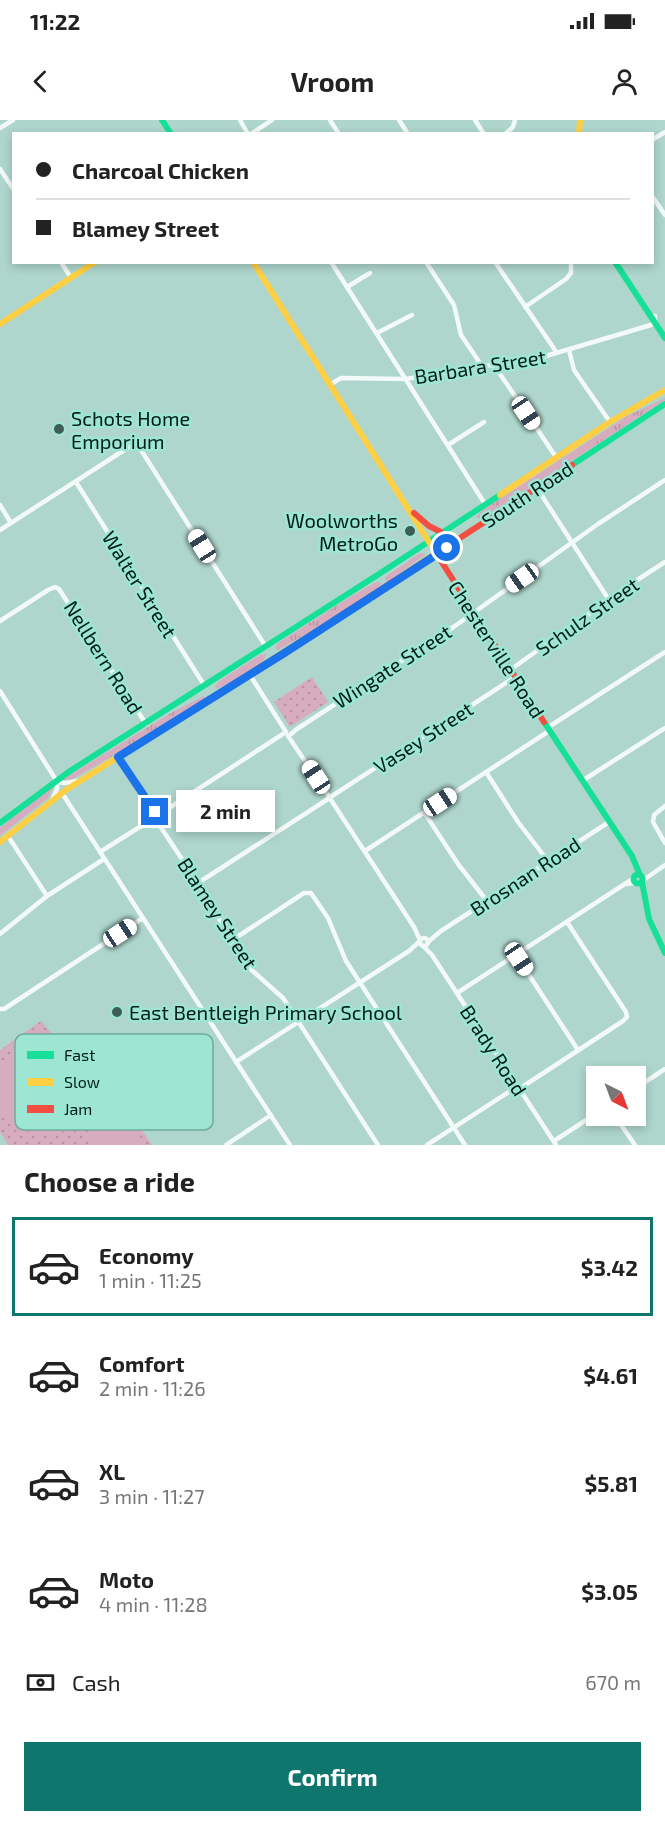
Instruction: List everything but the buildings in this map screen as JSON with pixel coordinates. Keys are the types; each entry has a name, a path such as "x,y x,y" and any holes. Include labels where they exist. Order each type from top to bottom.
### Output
{"main road":[{"path":"0,324 92,264"},
{"name":"Chesterville Road","path":"255,264 473,613 628,851 653,931 665,953"},
{"path":"618,264 665,338"},
{"path":"655,319 665,330"},
{"name":"South Road","path":"0,823 57,781 610,422 665,390"},
{"name":"South Road","path":"0,842 80,781 274,660 656,409 665,406"},
{"path":"409,509 429,526 441,532"},
{"path":"470,514 479,526"},
{"path":"379,574 387,587"},
{"path":"266,647 274,660"},
{"path":"204,687 212,699"}],"street":[{"path":"0,129 13,120"},
{"path":"253,132 272,120"},
{"path":"0,170 12,187"},
{"path":"654,199 665,215"},
{"path":"62,264 71,278"},
{"path":"332,264 485,504"},
{"path":"427,264 454,305 460,333 482,366"},
{"path":"496,264 556,353"},
{"path":"525,307 568,277 570,264"},
{"path":"347,287 370,273"},
{"path":"377,333 412,315"},
{"name":"Barbara Street","path":"331,384 341,378 406,379 492,364 529,361 647,326 655,319"},
{"path":"569,350 574,370 610,422"},
{"path":"500,374 499,369 509,363"},
{"path":"492,364 556,458"},
{"path":"448,445 484,422"},
{"path":"0,530 129,447 136,446 141,450 266,647"},
{"name":"Wingate Street","path":"100,852 279,738 297,729 473,613 665,480"},
{"name":"Walter Street","path":"76,482 204,687"},
{"path":"537,488 609,600"},
{"path":"0,505 11,523"},
{"name":"Schulz Street","path":"510,670 665,562"},
{"name":"Nellbern Road","path":"0,621 48,590 59,589 146,724"},
{"path":"365,851 665,652"},
{"name":"Brady Road","path":"250,675 555,1143"},
{"name":"Vasey Street","path":"198,883 514,677"},
{"path":"0,692 57,781 51,801"},
{"path":"582,781 665,728"},
{"name":"Blamey Street","path":"118,757 211,903 246,964 281,995 378,1145"},
{"path":"486,772 518,822 548,861"},
{"path":"57,781 65,783 80,781"},
{"path":"62,793 290,1145"},
{"path":"665,806 654,815 652,822 665,843"},
{"path":"424,812 458,864 486,901"},
{"name":"Brosnan Road","path":"236,1062 609,822"},
{"path":"8,836 47,896"},
{"path":"0,934 47,896 104,859"},
{"path":"457,993 626,884 649,875 665,865"},
{"path":"231,941 304,893 310,892 328,918 343,956 465,1145"},
{"path":"0,1009 143,918"},
{"path":"427,1145 623,1021 627,1016 567,922"},
{"path":"516,955 578,1050"},
{"path":"646,1082 664,1071"},
{"path":"226,1145 271,1115"},
{"path":"555,1143 586,1121"},
{"path":"622,1126 635,1145"}],"green space":[{"path":"665,398 509,502 481,518 476,517 480,512 627,416"},
{"path":"420,553 426,554 387,582 385,577"},
{"path":"376,582 382,583 317,628 278,650 275,648 278,643"},
{"path":"265,654 262,661 251,671 216,689 215,686 221,680"},
{"path":"312,677 328,702 290,727 274,702"},
{"path":"204,696 203,701 134,744 69,781 62,780 169,714"},
{"path":"54,785 48,798 0,836 0,828"},
{"path":"41,1021 52,1034 23,1034"},
{"path":"15,1039 15,1130 142,1130 152,1145 8,1145 0,1132 0,1050"},
{"path":"15,1056 15,1127 9,1124 0,1103 1,1067"},
{"path":"23,1130 66,1130 55,1133"},
{"path":"96,1130 136,1130 146,1145 92,1145 87,1136"}],"traffic: fast":[{"path":"162,120 170,132"},
{"path":"616,264 665,338"},
{"path":"572,465 665,404"},
{"path":"0,823 70,771 500,495"},
{"path":"544,722 632,856 640,875"},
{"path":"638,874 643,879 638,884 633,879 638,874"},
{"path":"642,882 649,919 665,953"}],"traffic: slow":[{"path":"579,132 580,120"},
{"path":"0,324 92,264"},
{"path":"254,264 434,550"},
{"path":"500,495 610,422 665,390"},
{"path":"0,842 66,790 334,620"}],"traffic: jam":[{"path":"334,620 572,465"},
{"path":"414,513 429,526 441,532"},
{"path":"434,550 544,722"}],"place":[{"name":"Schots Home Emporium","path":"59,429"},
{"name":"Woolworths MetroGo","path":"410,531"},
{"name":"East Bentleigh Primary School","path":"117,1012"}],"route":[{"path":"155,812 118,757 447,548"}]}
